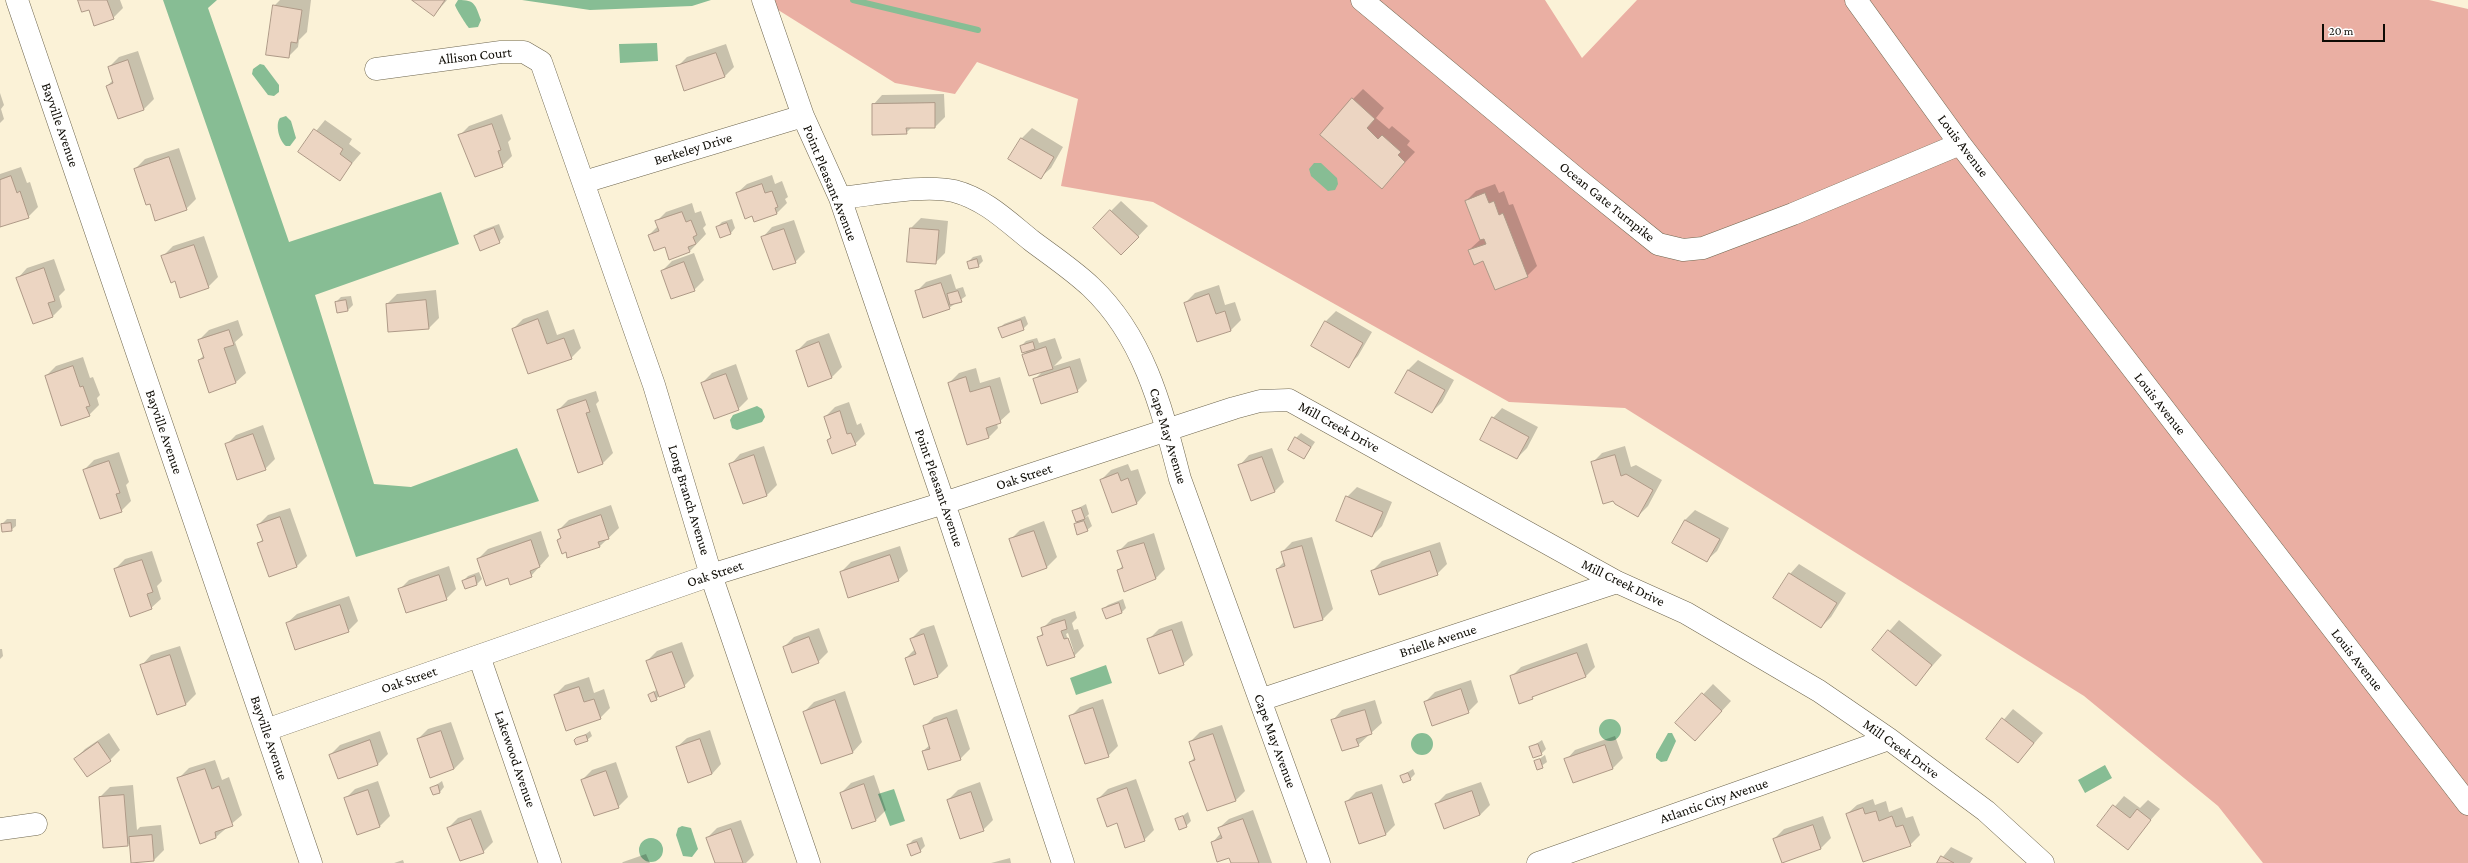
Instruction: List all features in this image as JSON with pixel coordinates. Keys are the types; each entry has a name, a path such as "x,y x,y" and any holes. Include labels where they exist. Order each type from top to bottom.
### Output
{"street":[{"name":"Bayville Avenue","path":"17,0 311,863"},
{"name":"Ocean Gate Turnpike","path":"1362,0 1576,178 1658,244 1683,250 1703,248 1793,214 1960,144"},
{"name":"Louis Avenue","path":"1856,0 1960,144 2468,804"},
{"name":"Point Pleasant Avenue","path":"765,5 803,116 840,198 944,503 1063,863"},
{"name":"Allison Court","path":"376,69 500,52 524,52 541,62 584,182"},
{"name":"Berkeley Drive","path":"584,182 803,116"},
{"name":"Long Branch Avenue","path":"584,182 654,385 711,574 808,863"},
{"name":"Cape May Avenue","path":"840,198 931,189 953,191 983,202 1092,288 1128,332 1144,362 1167,429 1180,479 1319,863"},
{"name":"Mill Creek Drive","path":"1167,429 1260,401 1289,400 1616,582 1686,613 1819,691 1889,739 1986,811 2043,863"},
{"name":"Oak Street","path":"266,730 711,574 944,503 1167,429"},
{"name":"Brielle Avenue","path":"1260,700 1616,582"},
{"name":"Lakewood Avenue","path":"479,656 550,863"},
{"name":"Atlantic City Avenue","path":"1538,863 1889,739"},
{"path":"0,829 36,824"}],"shaded area":[{"path":"163,0 217,0 208,8 289,242 441,192 459,244 315,295 374,484 411,487 517,448 539,501 356,557"},
{"path":"458,0 472,2 474,4 481,20 478,27 468,27 455,5"},
{"path":"522,0 711,0 692,6 590,10"},
{"path":"766,0 1545,0 1582,58 1637,0 2429,0 2468,9 2468,863 2263,863 2218,806 2084,696 1625,408 1509,402 1153,202 1061,186 1078,99 977,62 955,94 895,83 767,3"},
{"path":"657,43 658,61 620,63 619,44"},
{"path":"260,64 264,65 279,85 279,92 274,96 268,95 252,74 253,69"},
{"path":"286,116 291,121 296,138 290,146 286,146 281,140 278,128 280,118"},
{"path":"1314,163 1321,163 1337,178 1338,184 1335,190 1328,191 1311,176 1309,169"},
{"path":"757,406 762,409 765,417 762,422 737,430 732,428 730,420 733,415"},
{"path":"1106,665 1112,683 1076,695 1070,678"},
{"path":"1606,719 1614,719 1621,726 1621,734 1614,741 1606,741 1599,734 1599,726"},
{"path":"1422,733 1430,736 1433,744 1430,752 1422,755 1414,752 1411,744 1414,736"},
{"path":"1668,733 1672,733 1676,741 1667,761 1661,762 1656,758 1656,754"},
{"path":"2105,765 2112,778 2085,793 2078,780"},
{"path":"894,789 905,821 890,826 878,794"},
{"path":"682,826 691,828 698,849 692,857 683,856 676,835 678,828"},
{"path":"651,838 660,841 663,850 660,859 651,862 642,859 639,850 642,841"}],"building":[{"path":"78,0 107,0 114,19 94,26 89,10 82,12"},
{"path":"412,0 445,0 434,16"},
{"path":"273,5 302,10 297,43 291,42 289,58 266,55"},
{"path":"716,53 725,77 684,91 676,66"},
{"path":"128,60 144,110 118,119 106,86 113,83 108,67"},
{"path":"1352,98 1375,119 1367,128 1378,139 1382,135 1401,152 1398,155 1405,162 1382,189 1320,135"},
{"path":"935,103 935,128 906,128 907,134 872,135 872,104"},
{"path":"492,124 501,150 498,151 503,167 475,177 458,135"},
{"path":"314,129 343,149 340,154 352,163 340,181 298,152"},
{"path":"1021,138 1054,157 1041,179 1008,159"},
{"path":"169,157 187,210 155,221 150,204 146,205 134,169"},
{"path":"11,176 17,193 20,191 29,218 0,227 0,180"},
{"path":"762,184 765,193 772,191 778,207 775,208 777,214 754,222 752,216 745,219 736,193"},
{"path":"1485,193 1489,203 1494,201 1499,215 1503,213 1528,277 1495,290 1483,261 1474,265 1468,250 1486,244 1484,239 1480,240 1465,201"},
{"path":"1110,210 1139,237 1121,255 1093,228"},
{"path":"682,212 686,222 691,220 697,235 693,237 696,244 688,247 690,252 669,260 665,247 654,251 648,235 659,231 655,221"},
{"path":"727,223 731,234 720,238 716,227"},
{"path":"494,228 500,243 480,251 474,236"},
{"path":"910,228 939,230 936,264 907,262"},
{"path":"784,229 796,263 773,270 761,237"},
{"path":"194,245 209,288 180,298 175,281 171,283 161,256"},
{"path":"977,259 979,267 969,269 967,262"},
{"path":"684,262 695,291 671,299 661,271"},
{"path":"44,268 55,301 48,303 53,317 33,324 16,278"},
{"path":"941,283 950,309 923,318 915,291"},
{"path":"958,291 962,302 950,305 947,294"},
{"path":"1209,294 1216,314 1225,311 1231,331 1197,342 1184,303"},
{"path":"346,300 348,311 337,313 335,302"},
{"path":"426,300 429,329 388,332 386,304"},
{"path":"538,319 547,344 564,338 572,359 528,374 512,329"},
{"path":"1021,320 1024,330 1002,338 998,328"},
{"path":"1325,321 1363,343 1349,368 1311,346"},
{"path":"229,330 234,345 224,348 236,383 209,393 198,360 204,358 198,340"},
{"path":"819,342 832,378 808,387 796,351"},
{"path":"1033,342 1035,349 1022,353 1020,346"},
{"path":"1046,347 1053,369 1029,376 1022,355"},
{"path":"73,366 80,387 83,386 90,406 86,407 90,416 61,426 45,376"},
{"path":"1070,367 1078,392 1041,404 1033,379"},
{"path":"1408,370 1445,390 1432,413 1395,393"},
{"path":"726,374 739,410 714,419 701,383"},
{"path":"966,377 970,392 990,386 1001,423 986,428 989,438 967,445 948,383"},
{"path":"586,400 590,412 586,413 603,464 578,473 557,410"},
{"path":"840,411 847,434 851,433 856,445 832,454 827,440 831,438 824,417"},
{"path":"1492,417 1529,437 1517,459 1480,440"},
{"path":"253,434 266,470 237,480 225,444"},
{"path":"1295,437 1311,447 1304,459 1288,450"},
{"path":"754,455 767,496 743,504 729,464"},
{"path":"1615,455 1621,476 1626,474 1653,490 1638,517 1615,504 1613,501 1603,504 1591,462"},
{"path":"1262,457 1275,492 1251,501 1238,465"},
{"path":"109,461 120,493 116,494 122,512 100,519 83,470"},
{"path":"1118,473 1121,481 1128,478 1137,504 1112,513 1100,480"},
{"path":"1346,496 1383,512 1372,537 1336,521"},
{"path":"1081,508 1085,519 1076,522 1072,511"},
{"path":"601,515 609,539 598,542 600,547 567,558 566,552 562,554 557,540 561,538 558,530"},
{"path":"280,517 297,567 269,577 257,543 263,541 257,525"},
{"path":"1685,520 1720,539 1707,562 1672,543"},
{"path":"1084,521 1088,531 1077,535 1074,524"},
{"path":"11,523 12,531 2,532 1,524"},
{"path":"1034,531 1047,568 1022,577 1009,539"},
{"path":"531,540 540,567 530,571 532,577 510,585 508,578 486,586 477,559"},
{"path":"1144,543 1156,579 1124,592 1117,570 1123,568 1117,551"},
{"path":"1302,546 1323,620 1294,628 1276,569 1285,566 1281,552"},
{"path":"1430,551 1438,575 1379,595 1371,571"},
{"path":"890,555 899,581 848,598 840,572"},
{"path":"142,560 153,592 147,594 152,609 130,617 114,569"},
{"path":"1789,573 1837,603 1821,628 1773,598"},
{"path":"439,575 447,600 406,613 398,589"},
{"path":"475,576 477,585 465,589 462,581"},
{"path":"1119,603 1122,613 1106,619 1102,609"},
{"path":"340,605 349,632 295,650 286,623"},
{"path":"1065,620 1067,629 1061,631 1064,639 1068,638 1075,657 1047,666 1037,637 1043,635 1041,628"},
{"path":"1172,630 1184,665 1159,674 1147,639"},
{"path":"1888,630 1932,665 1916,686 1872,650"},
{"path":"924,634 938,677 914,685 905,658 916,654 910,639"},
{"path":"809,637 819,663 792,673 783,647"},
{"path":"672,652 685,687 659,697 646,661"},
{"path":"1577,653 1586,677 1532,697 1533,699 1519,704 1510,676"},
{"path":"170,655 186,705 157,715 140,665"},
{"path":"579,687 584,702 594,699 601,719 566,731 554,695"},
{"path":"1461,689 1469,713 1432,726 1424,702"},
{"path":"654,692 657,700 651,702 648,695"},
{"path":"1702,693 1722,711 1695,741 1675,723"},
{"path":"835,700 853,753 821,764 803,712"},
{"path":"1093,708 1109,757 1085,764 1069,716"},
{"path":"1365,710 1372,734 1356,739 1359,746 1342,751 1331,720"},
{"path":"947,718 961,760 928,770 922,751 930,749 923,726"},
{"path":"2002,718 2034,743 2018,763 1986,739"},
{"path":"441,731 454,769 430,778 417,739"},
{"path":"1213,734 1236,801 1207,811 1189,762 1195,760 1189,742"},
{"path":"586,735 588,741 576,745 574,740 576,738"},
{"path":"700,739 712,774 688,783 676,747"},
{"path":"370,740 378,765 338,779 329,755"},
{"path":"98,742 111,761 87,777 74,759"},
{"path":"1538,744 1542,755 1533,758 1529,747"},
{"path":"1605,745 1613,769 1573,783 1564,759"},
{"path":"1540,759 1543,768 1537,770 1534,761"},
{"path":"205,769 212,789 219,786 233,826 215,832 216,838 200,844 177,778"},
{"path":"606,771 619,808 594,816 581,780"},
{"path":"1408,773 1411,780 1403,783 1400,776"},
{"path":"864,784 876,821 852,829 840,793"},
{"path":"438,785 440,793 433,795 430,788"},
{"path":"1127,788 1145,841 1125,848 1117,823 1107,827 1097,799"},
{"path":"368,790 380,827 357,835 344,798"},
{"path":"1472,791 1480,815 1444,829 1435,804"},
{"path":"971,792 984,831 960,839 947,800"},
{"path":"1372,793 1386,835 1359,844 1345,802"},
{"path":"124,795 128,846 103,848 99,797"},
{"path":"2113,805 2130,818 2137,809 2151,820 2128,850 2097,826"},
{"path":"1863,808 1865,814 1876,811 1879,821 1892,816 1896,827 1903,825 1911,846 1863,862 1846,814"},
{"path":"1183,816 1187,827 1179,830 1175,819"},
{"path":"471,819 484,853 460,861 447,828"},
{"path":"1243,819 1259,863 1231,863 1229,858 1217,862 1211,842 1222,838 1218,828"},
{"path":"1813,825 1821,849 1782,863 1773,839"},
{"path":"731,829 743,863 715,863 706,838"},
{"path":"152,835 154,861 131,863 129,837"},
{"path":"917,842 921,852 911,856 907,845"},
{"path":"1941,856 1954,863 1937,863"}],"waterway":[{"path":"853,0 978,30"}]}
